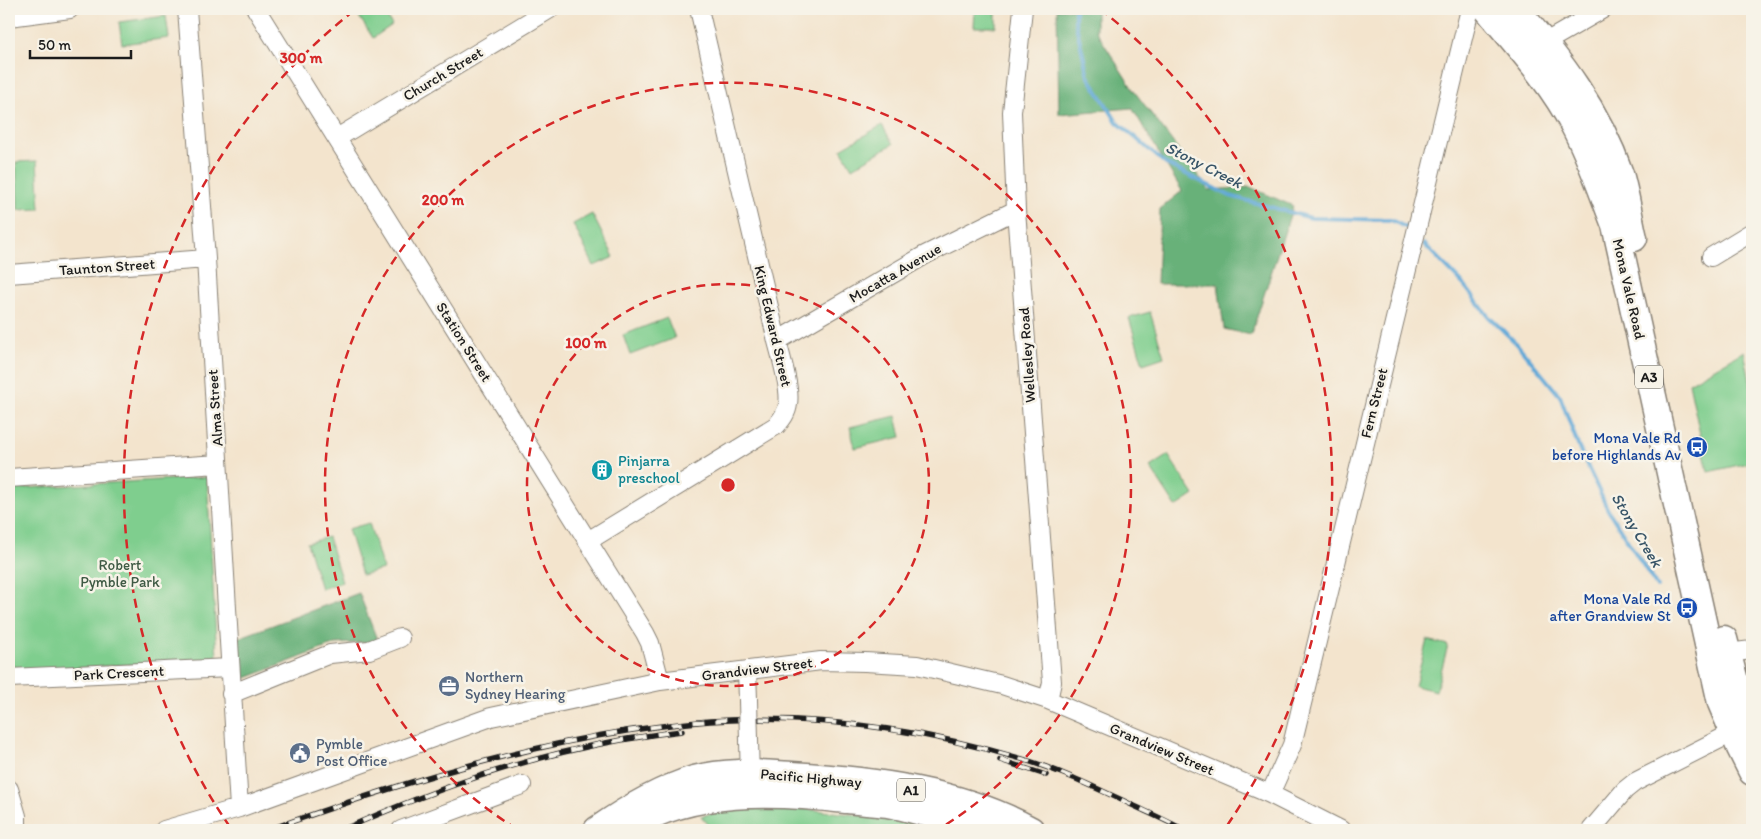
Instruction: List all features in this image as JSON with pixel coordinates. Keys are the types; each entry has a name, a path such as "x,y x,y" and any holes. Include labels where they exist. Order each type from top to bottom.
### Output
{"highway":[{"name":"Mona Vale Road","path":"1488,9 1540,74 1574,125 1594,169 1615,225 1721,703 1743,729"},
{"name":"Mona Vale Road","path":"1516,9 1573,80 1602,131 1620,175 1740,652 1738,693 1743,729 1740,748 1752,772"},
{"name":"Pacific Highway","path":"597,830 638,803 665,790 694,779 720,774 787,794 888,804 995,830"},
{"name":"Pacific Highway","path":"625,830 639,821 664,811 687,804 723,797 750,784 818,777 930,793 970,803 1001,814 1031,830"}],"street":[{"path":"9,17 70,9"},
{"name":"Alma Street","path":"187,9 206,259 239,808"},
{"name":"Station Street","path":"256,9 646,633 660,681"},
{"name":"Church Street","path":"337,138 550,9"},
{"name":"King Edward Street","path":"588,541 777,425 784,416 788,404 788,393 777,341 699,9"},
{"name":"Wellesley Road","path":"1023,9 1012,112 1016,210 1052,682 1048,700"},
{"name":"Fern Street","path":"1270,794 1292,745 1470,9"},
{"path":"1544,43 1603,9"},
{"name":"Mocatta Avenue","path":"777,341 925,255 1016,210"},
{"path":"1711,257 1752,232"},
{"name":"Taunton Street","path":"9,274 206,259"},
{"path":"9,478 218,464"},
{"path":"231,694 330,654 369,650 400,638"},
{"name":"Grandview Street","path":"164,830 239,808 491,718 660,681 821,661 916,665 1002,685 1048,700 1270,794 1341,830"},
{"name":"Park Crescent","path":"9,678 230,668"},
{"path":"747,670 750,784"},
{"path":"1591,830 1625,790 1635,782 1743,729"},
{"path":"402,830 522,785"},
{"path":"9,789 17,816 17,830"}],"green space":[{"path":"354,9 382,9 392,25 373,38"},
{"path":"975,9 996,9 996,27 974,27"},
{"path":"1057,9 1096,9 1096,31 1134,91 1209,190 1250,187 1293,206 1251,335 1224,329 1218,284 1157,284 1160,209 1182,191 1132,108 1059,114"},
{"path":"166,16 169,38 122,44 119,22"},
{"path":"882,125 893,144 852,168 841,149"},
{"path":"37,161 40,209 18,210 16,162"},
{"path":"592,214 614,257 594,266 573,224"},
{"path":"1150,312 1164,357 1143,364 1129,318"},
{"path":"667,318 675,338 630,355 623,335"},
{"path":"1744,351 1752,391 1752,462 1708,472 1689,383"},
{"path":"896,416 901,437 855,448 850,427"},
{"path":"1168,455 1194,495 1176,507 1150,467"},
{"name":"Robert Pymble Park","path":"207,477 217,659 9,672 9,489"},
{"path":"369,523 383,569 362,575 348,529"},
{"path":"328,537 342,582 321,589 307,543"},
{"path":"359,593 378,642 335,644 241,680 238,638"},
{"path":"1427,640 1448,645 1436,691 1415,686"},
{"path":"731,809 806,809 908,821 944,830 713,830 701,816"}],"waterway":[{"name":"Stony Creek","path":"1075,9 1075,21 1088,76 1117,122 1166,164 1230,196 1311,218 1391,220 1409,229"},
{"name":"Stony Creek","path":"1424,244 1464,285 1489,317 1517,344 1560,396 1579,448 1608,510 1657,587"}],"railway":[{"path":"268,830 400,785 534,749 626,731 691,723 767,719 804,720 878,727 986,749 1036,763 1063,774 1184,830"},
{"path":"342,830 445,788 513,766 584,747 682,731"},
{"path":"1000,760 1046,775"}],"place":[{"name":"Mona Vale Rd before Highlands Av","path":"1697,447"},
{"name":"Pinjarra preschool","path":"602,470"},
{"name":"Mona Vale Rd after Grandview St","path":"1687,608"},
{"name":"Northern Sydney Hearing","path":"449,686"},
{"name":"Pymble Post Office","path":"300,753"}]}
